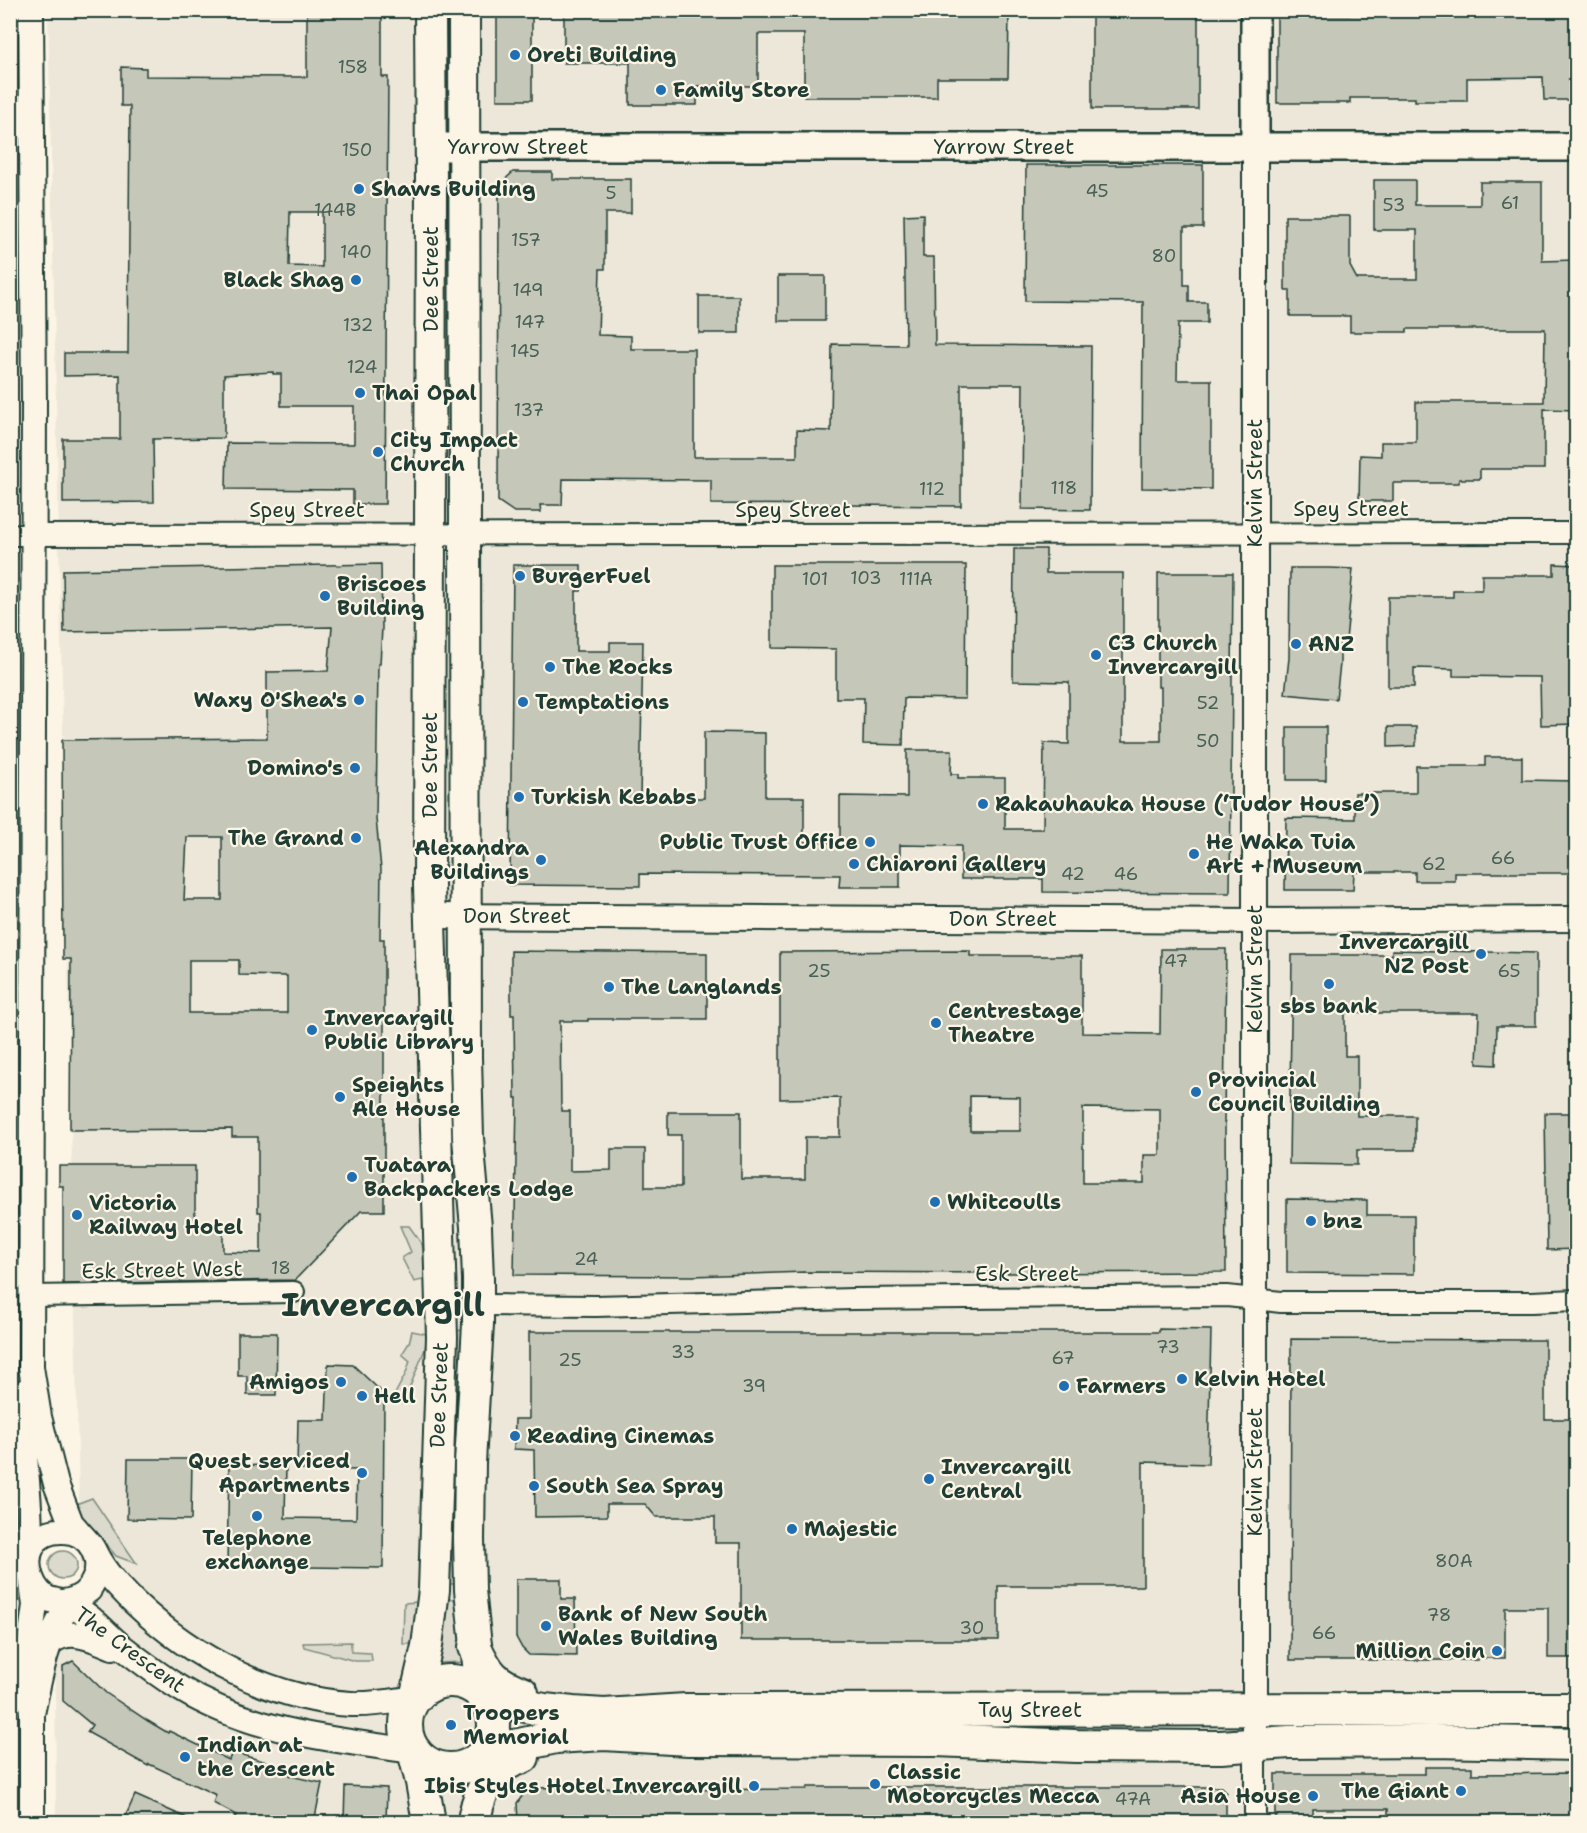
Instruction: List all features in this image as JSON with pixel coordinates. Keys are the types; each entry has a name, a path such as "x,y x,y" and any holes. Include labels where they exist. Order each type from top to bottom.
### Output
{"highway":[{"path":"475,1647 484,1666 496,1680 521,1693 687,1725"},
{"path":"414,1751 424,1761 436,1767 463,1768 476,1762 486,1752 495,1729 493,1712 484,1697 475,1688 463,1682 450,1681 437,1683 425,1689 415,1698 409,1708 406,1730 422,1782 429,1822"},
{"name":"Tay Street","path":"484,1697 544,1710 687,1725 1075,1746 1221,1748 1289,1742 1433,1741 1576,1744"},
{"name":"Tay Street","path":"486,1752 556,1737 687,1725 1255,1710 1576,1709"},
{"path":"475,1819 479,1798 490,1776 499,1768 515,1760 558,1749 687,1725"},
{"path":"475,1819 476,1799 486,1752"}],"main road":[{"name":"Dee Street","path":"415,1698 427,1646 434,1590 442,1337 430,916 430,10"},
{"name":"Dee Street","path":"464,10 466,1080 468,1138 476,1227 478,1305 469,1495 470,1590 475,1647 484,1697"},
{"name":"Kelvin Street","path":"1255,10 1255,147"},
{"name":"Yarrow Street","path":"431,147 1576,147"}],"street":[{"path":"28,1556 38,1540 47,1534 67,1531 90,1546 97,1572 88,1590 73,1600 62,1603 37,1591 28,1575 28,1556 30,1522 24,1468 23,1411 30,1367 31,1296 22,534 34,274 31,10"},
{"name":"Kelvin Street","path":"1255,147 1255,1744"},
{"name":"Spey Street","path":"22,534 1576,533"},
{"name":"Don Street","path":"430,916 1255,921 1576,919"},
{"name":"Esk Street West","path":"31,1296 294,1292"},
{"name":"Esk Street","path":"478,1305 596,1306 852,1299 1227,1296 1281,1302 1576,1300"},
{"name":"The Crescent","path":"30,1367 39,1417 56,1484 71,1523 122,1591 161,1626 229,1669 275,1688 335,1702 367,1704 415,1698"},
{"path":"32,1584 35,1605 27,1664 32,1714 32,1822"},
{"path":"32,1714 43,1662 63,1614 62,1603"},
{"name":"The Crescent","path":"62,1603 86,1614 134,1657 182,1690 253,1722 315,1737 414,1751"},
{"path":"51,1642 63,1635 81,1635 134,1657"},
{"path":"1255,1744 1255,1822"}],"shaded area":[{"path":"48,11 1576,11 1576,1822 56,1822 55,1659 62,1648 76,1645 82,1648"},
{"path":"400,1226 409,1226 422,1244 427,1279 414,1282 402,1258 411,1252"},
{"path":"454,1330 466,1331 459,1584 446,1584"},
{"path":"412,1331 427,1334 425,1349 403,1404 394,1396 410,1361 402,1354 409,1343"},
{"path":"92,1498 137,1564 116,1556 97,1533 80,1521 71,1506"},
{"path":"63,1551 73,1555 77,1565 73,1575 63,1579 53,1575 49,1565 53,1555"},
{"path":"444,1599 458,1599 464,1662 436,1663"},
{"path":"417,1602 412,1644 403,1644 404,1603"},
{"path":"351,1642 351,1652 371,1653 372,1661 355,1661 304,1647 303,1643"}],"building":[{"path":"307,10 382,10 382,77 388,77 385,504 353,504 353,490 226,489 227,443 354,444 354,406 281,406 281,374 273,374 273,372 224,375 224,438 153,439 154,502 63,503 63,439 120,439 120,375 64,376 64,353 128,353 130,106 121,106 121,67 146,68 146,76 307,77","holes":["290,212 322,212 322,267 289,266"]},
{"name":"Oreti Building","path":"497,10 532,10 532,100 497,100"},
{"path":"564,10 1009,10 1008,78 937,78 937,97 804,97 804,34 758,34 758,86 697,86 697,105 630,105 630,63 564,63"},
{"path":"1350,10 1531,10 1531,15 1576,15 1576,100 1544,100 1543,77 1467,78 1467,101 1350,98 1350,103 1277,103 1277,15 1350,15"},
{"path":"1092,11 1198,11 1198,109 1092,109"},
{"path":"1026,165 1203,165 1203,228 1184,228 1184,285 1189,285 1189,302 1207,302 1207,323 1178,323 1177,380 1211,380 1211,489 1142,488 1143,302 1025,301"},
{"path":"513,172 552,172 552,179 631,179 631,213 605,213 605,269 600,269 598,335 631,336 631,349 694,349 694,457 797,457 797,430 831,431 832,344 906,345 904,215 923,214 923,257 934,257 935,345 1091,346 1090,510 1022,509 1023,384 961,384 961,506 711,504 711,480 563,479 562,505 540,505 541,512 514,512 498,501 499,185"},
{"path":"1374,180 1415,180 1415,205 1480,205 1480,182 1542,182 1542,261 1576,260 1576,410 1544,409 1544,469 1480,469 1480,479 1459,479 1459,483 1393,483 1393,501 1359,501 1360,455 1381,456 1381,442 1416,442 1416,402 1544,402 1545,329 1407,329 1407,332 1350,332 1350,316 1290,316 1290,290 1285,290 1285,216 1350,216 1350,266 1357,279 1417,279 1417,230 1374,230"},
{"path":"778,276 825,276 825,321 778,321"},
{"path":"699,296 739,296 739,333 699,333"},
{"path":"1014,549 1046,549 1046,573 1123,573 1123,741 1161,741 1161,687 1158,687 1158,573 1233,573 1230,893 1043,892 1043,879 961,879 961,846 900,845 900,887 839,887 840,875 640,874 640,886 510,885 513,565 581,565 581,591 576,591 576,651 610,651 610,642 643,642 640,798 704,798 704,732 765,733 765,797 804,797 804,842 840,842 840,796 907,797 907,750 952,750 951,774 958,774 958,778 1005,778 1005,829 1043,829 1044,743 1069,744 1069,682 1013,681"},
{"path":"381,564 382,628 380,664 378,664 376,819 381,869 380,939 384,939 384,1211 361,1211 295,1280 63,1284 63,1186 59,1186 59,1166 195,1166 195,1226 223,1227 223,1252 261,1253 261,1212 258,1212 258,1137 232,1137 232,1129 70,1130 71,959 63,959 62,740 267,738 267,672 328,671 332,627 64,632 63,570","holes":["187,837 222,837 222,900 184,900","189,960 239,960 239,975 287,976 287,1013 189,1013"]},
{"path":"1554,564 1576,565 1576,724 1541,725 1540,677 1453,676 1453,669 1414,668 1414,687 1388,687 1388,597 1453,597 1453,590 1482,590 1482,575 1554,575"},
{"path":"772,565 966,565 965,699 904,698 903,745 863,744 864,698 836,698 836,649 772,648"},
{"path":"1290,568 1353,569 1346,640 1340,640 1336,699 1285,694 1289,658"},
{"path":"1287,727 1326,727 1326,780 1287,780"},
{"path":"1388,727 1416,727 1416,746 1388,747"},
{"path":"1485,757 1522,757 1522,780 1576,781 1576,873 1455,873 1455,881 1415,881 1415,872 1354,872 1353,890 1285,890 1286,818 1355,819 1355,793 1416,793 1416,766 1485,766"},
{"path":"1161,949 1226,949 1224,1123 1226,1272 514,1275 517,1098 515,1098 514,1015 511,1015 511,951 707,953 707,1019 560,1021 561,1111 570,1111 570,1171 611,1170 611,1149 645,1149 645,1187 681,1187 681,1135 668,1135 668,1112 741,1112 741,1179 805,1179 805,1137 840,1137 840,1098 780,1099 780,952 970,951 970,956 1082,956 1082,1033 1160,1034","holes":["970,1096 1020,1097 1020,1131 970,1131","1083,1108 1160,1109 1160,1155 1144,1155 1144,1183 1083,1183"]},
{"path":"1392,950 1536,953 1536,1026 1497,1026 1496,1065 1477,1064 1479,1013 1345,1013 1345,1056 1357,1056 1357,1116 1415,1116 1415,1150 1357,1150 1357,1165 1289,1164 1292,955 1392,955"},
{"path":"1545,1113 1576,1113 1576,1249 1547,1250"},
{"path":"1287,1199 1367,1200 1367,1215 1414,1215 1414,1274 1287,1273"},
{"name":"Invercargill Central","path":"1159,1329 1211,1330 1208,1464 1143,1462 1143,1586 998,1586 998,1640 741,1640 741,1543 715,1543 715,1517 656,1517 645,1504 607,1504 607,1516 535,1517 534,1450 514,1449 515,1419 529,1419 529,1332 1159,1332"},
{"path":"238,1333 277,1333 276,1395 247,1395 247,1376 238,1376"},
{"path":"1291,1339 1545,1340 1545,1419 1576,1419 1576,1658 1548,1658 1548,1608 1505,1608 1505,1658 1290,1660"},
{"path":"328,1364 353,1365 384,1394 383,1568 227,1566 229,1465 286,1466 285,1518 356,1519 357,1470 297,1469 298,1420 326,1420"},
{"path":"128,1459 192,1459 191,1520 127,1519"},
{"name":"Bank of New South Wales Building","path":"516,1579 561,1579 561,1599 575,1599 576,1656 529,1655 522,1648 516,1637"},
{"path":"73,1661 106,1693 168,1733 169,1731 229,1760 232,1752 291,1769 290,1776 322,1783 314,1822 232,1822 236,1815 213,1803 216,1795 149,1764 148,1766 87,1732 92,1725 63,1701 63,1666"},
{"path":"1425,1767 1472,1767 1472,1774 1576,1773 1576,1822 1388,1822 1388,1809 1313,1809 1313,1822 1275,1822 1275,1774 1425,1774"},
{"path":"345,1786 387,1788 386,1822 344,1822"},
{"path":"808,1787 1221,1787 1226,1792 1226,1822 518,1822 517,1803 526,1791 536,1788 646,1790 807,1789"},
{"path":"135,1795 196,1822 123,1822"}],"place":[{"name":"Oreti Building","path":"515,55"},
{"name":"Family Store","path":"661,90"},
{"name":"Shaws Building","path":"359,189"},
{"name":"Black Shag","path":"356,280"},
{"name":"Thai Opal","path":"360,393"},
{"name":"City Impact Church","path":"378,452"},
{"name":"BurgerFuel","path":"520,576"},
{"name":"Briscoes Building","path":"325,596"},
{"name":"ANZ","path":"1296,644"},
{"name":"C3 Church Invercargill","path":"1096,655"},
{"name":"The Rocks","path":"550,667"},
{"name":"Waxy O'Shea's","path":"359,700"},
{"name":"Temptations","path":"523,702"},
{"name":"Domino's","path":"355,768"},
{"name":"Turkish Kebabs","path":"519,797"},
{"name":"Rakauhauka House (‘Tudor House’)","path":"983,804"},
{"name":"The Grand","path":"356,838"},
{"name":"Public Trust Office","path":"870,842"},
{"name":"He Waka Tuia Art + Museum","path":"1194,854"},
{"name":"Alexandra Buildings","path":"541,860"},
{"name":"Chiaroni Gallery","path":"854,864"},
{"name":"Invercargill NZ Post","path":"1481,954"},
{"name":"sbs bank","path":"1329,984"},
{"name":"The Langlands","path":"609,987"},
{"name":"Centrestage Theatre","path":"936,1023"},
{"name":"Invercargill Public Library","path":"312,1030"},
{"name":"Provincial Council Building","path":"1196,1092"},
{"name":"Speights Ale House","path":"340,1097"},
{"name":"Tuatara Backpackers Lodge","path":"352,1177"},
{"name":"Whitcoulls","path":"935,1202"},
{"name":"Victoria Railway Hotel","path":"77,1215"},
{"name":"bnz","path":"1311,1221"},
{"name":"Kelvin Hotel","path":"1182,1379"},
{"name":"Amigos","path":"341,1382"},
{"name":"Farmers","path":"1064,1386"},
{"name":"Hell","path":"362,1396"},
{"name":"Reading Cinemas","path":"515,1436"},
{"name":"Quest serviced Apartments","path":"362,1473"},
{"name":"Invercargill Central","path":"929,1479"},
{"name":"South Sea Spray","path":"534,1486"},
{"name":"Telephone exchange","path":"257,1516"},
{"name":"Majestic","path":"792,1529"},
{"name":"Bank of New South Wales Building","path":"546,1626"},
{"name":"Million Coin","path":"1497,1651"},
{"name":"Troopers Memorial","path":"451,1725"},
{"name":"Indian at the Crescent","path":"185,1757"},
{"name":"Classic Motorcycles Mecca","path":"875,1784"},
{"name":"Ibis Styles Hotel Invercargill","path":"754,1786"},
{"name":"The Giant","path":"1461,1791"},
{"name":"Asia House","path":"1313,1796"}],"district":[{"name":"Invercargill","path":"383,1304"}]}
